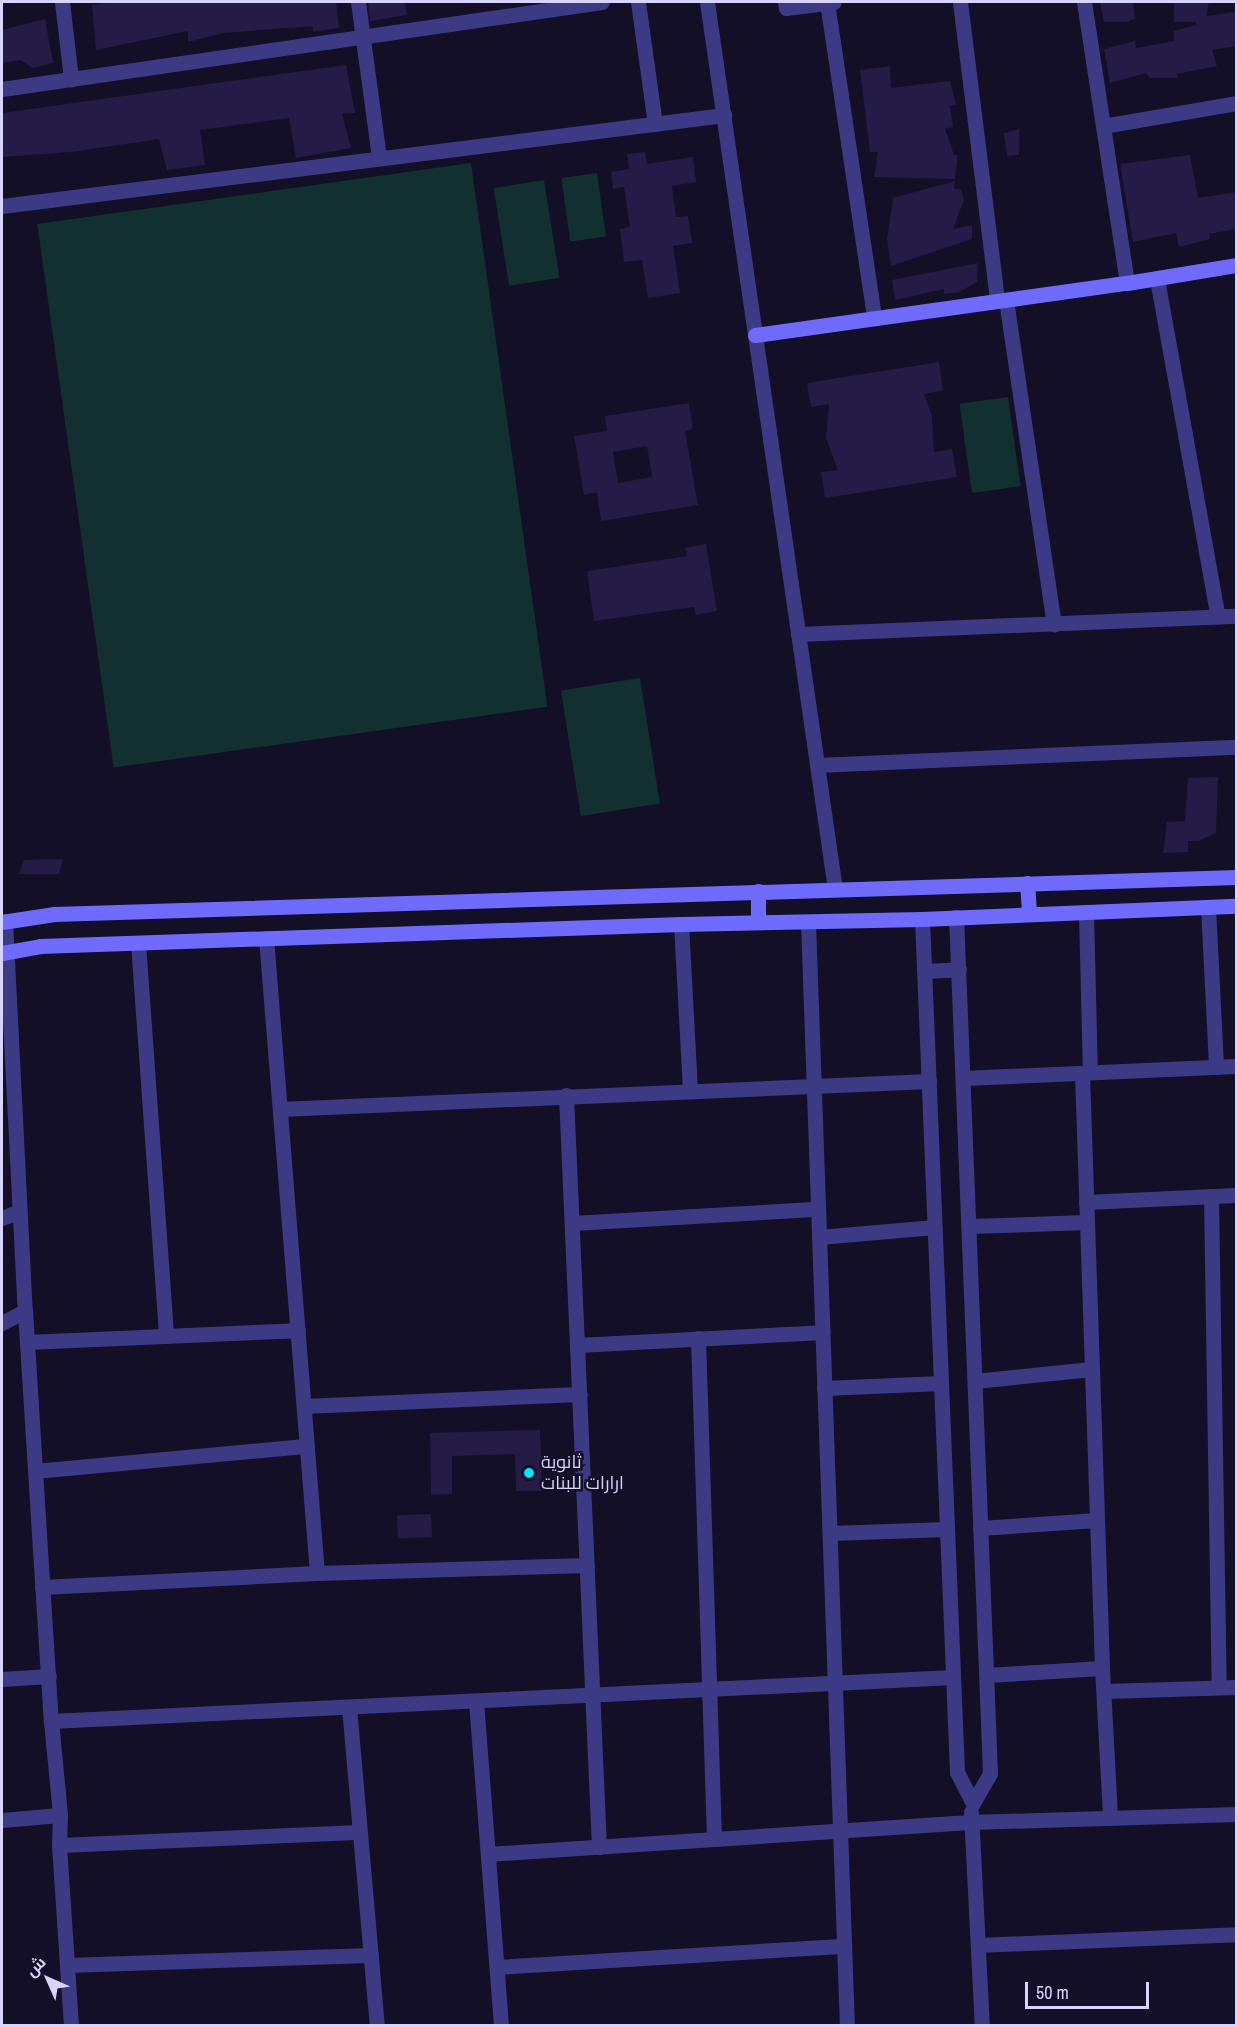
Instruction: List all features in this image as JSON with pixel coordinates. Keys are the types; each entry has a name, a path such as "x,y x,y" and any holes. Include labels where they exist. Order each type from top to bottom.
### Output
{"street":[{"path":"62,2 71,79"},
{"path":"358,2 379,157"},
{"path":"2,89 602,2"},
{"path":"638,2 655,124"},
{"path":"707,2 835,889"},
{"path":"785,2 786,8 830,2 874,318"},
{"path":"960,2 1001,301 1054,624"},
{"path":"1084,2 1127,283"},
{"path":"1103,126 1236,103"},
{"path":"2,206 724,115"},
{"path":"755,335 1157,279 1236,265"},
{"path":"1157,279 1218,617"},
{"path":"798,634 1236,616"},
{"path":"817,765 1236,747"},
{"path":"70,2025 59,1845 60,1815 42,1587 3,922 54,914 1236,877"},
{"path":"1027,883 1029,913"},
{"path":"758,891 758,922"},
{"path":"4,952 40,946 138,942 808,922 1236,906"},
{"path":"1208,907 1216,1067"},
{"path":"1086,912 1086,1202 1102,1668 1110,1818"},
{"path":"957,917 990,1773 973,1803 970,1822 982,2025"},
{"path":"922,918 957,1772 973,1803"},
{"path":"808,922 847,2025"},
{"path":"681,924 690,1091"},
{"path":"266,938 317,1572"},
{"path":"138,942 166,1336"},
{"path":"925,970 958,969"},
{"path":"963,1077 1236,1066"},
{"path":"280,1109 929,1081"},
{"path":"566,1095 599,1847"},
{"path":"1086,1202 1236,1195"},
{"path":"1210,1196 1219,1687"},
{"path":"572,1223 818,1209"},
{"path":"2,1218 20,1211"},
{"path":"969,1226 1087,1222"},
{"path":"819,1237 935,1227"},
{"path":"2,1323 25,1311"},
{"path":"27,1342 298,1330"},
{"path":"577,1345 823,1332"},
{"path":"698,1338 714,1839"},
{"path":"975,1381 1091,1369"},
{"path":"825,1388 941,1383"},
{"path":"304,1406 580,1394"},
{"path":"35,1471 307,1446"},
{"path":"980,1528 1097,1520"},
{"path":"830,1533 947,1529"},
{"path":"42,1587 317,1572 587,1565"},
{"path":"987,1675 1102,1668"},
{"path":"2,1679 49,1676"},
{"path":"51,1721 953,1677"},
{"path":"1105,1691 1236,1687"},
{"path":"476,1701 501,2025"},
{"path":"349,1707 377,2025"},
{"path":"488,1854 970,1822 1236,1814"},
{"path":"2,1820 60,1815"},
{"path":"59,1845 360,1833"},
{"path":"978,1945 1236,1934"},
{"path":"497,1967 844,1946"},
{"path":"67,1965 371,1955"}],"green space":[{"path":"471,163 547,707 114,768 37,224"},
{"path":"597,173 606,236 570,241 561,178"},
{"path":"544,180 559,278 509,286 494,188"},
{"path":"1008,397 1021,486 972,493 959,404"},
{"path":"640,678 660,803 581,816 561,691"}],"building":[{"path":"115,2 336,2 339,28 313,32 313,26 223,33 188,42 188,31 96,50 92,5"},
{"path":"368,2 405,2 407,15 370,21"},
{"path":"1100,2 1133,2 1135,18 1128,22 1104,22"},
{"path":"1174,2 1209,2 1206,16 1236,12 1236,46 1212,50 1217,66 1177,74 1178,78 1150,78 1146,73 1110,83 1104,49 1135,41 1136,48 1174,41 1174,31 1196,25 1196,22 1174,22"},
{"path":"45,19 53,63 33,68 20,60 2,63 2,30"},
{"path":"346,65 355,113 342,114 351,148 296,158 289,118 200,130 205,165 167,170 159,139 71,152 2,157 2,113"},
{"path":"890,66 891,88 950,81 956,105 950,106 953,127 945,129 954,155 958,155 955,179 874,177 878,152 870,152 860,70"},
{"path":"1019,129 1019,155 1007,156 1004,133"},
{"path":"645,152 647,164 693,157 696,182 672,186 676,217 688,216 692,243 673,246 680,293 648,298 642,260 624,262 620,229 630,227 624,187 613,189 611,172 629,169 627,154"},
{"path":"1190,155 1198,198 1236,192 1236,229 1209,234 1210,239 1179,247 1176,233 1133,242 1120,164"},
{"path":"955,181 954,189 961,189 964,200 953,229 972,225 972,239 891,266 887,239 893,198"},
{"path":"978,263 977,282 959,292 944,294 944,289 895,300 892,280"},
{"path":"939,362 943,390 924,394 932,416 934,452 952,449 957,477 825,498 821,472 838,470 826,438 829,404 811,407 807,383"},
{"path":"689,403 693,429 685,431 698,505 601,521 597,492 584,495 574,436 607,431 605,416","holes":["647,446 652,477 618,483 613,452"]},
{"path":"706,544 717,611 696,615 694,607 594,621 587,571 687,556 685,548"},
{"path":"1218,777 1216,833 1198,841 1188,841 1188,852 1163,853 1167,822 1185,821 1188,778"},
{"path":"63,859 59,874 19,874 24,860"},
{"name":"ثانوية ارارات للبنات","path":"540,1430 542,1491 516,1491 515,1454 452,1456 452,1494 431,1495 430,1433"},
{"path":"431,1514 432,1537 398,1538 397,1515"}],"place":[{"name":"ثانوية ارارات للبنات","path":"529,1473"}]}
